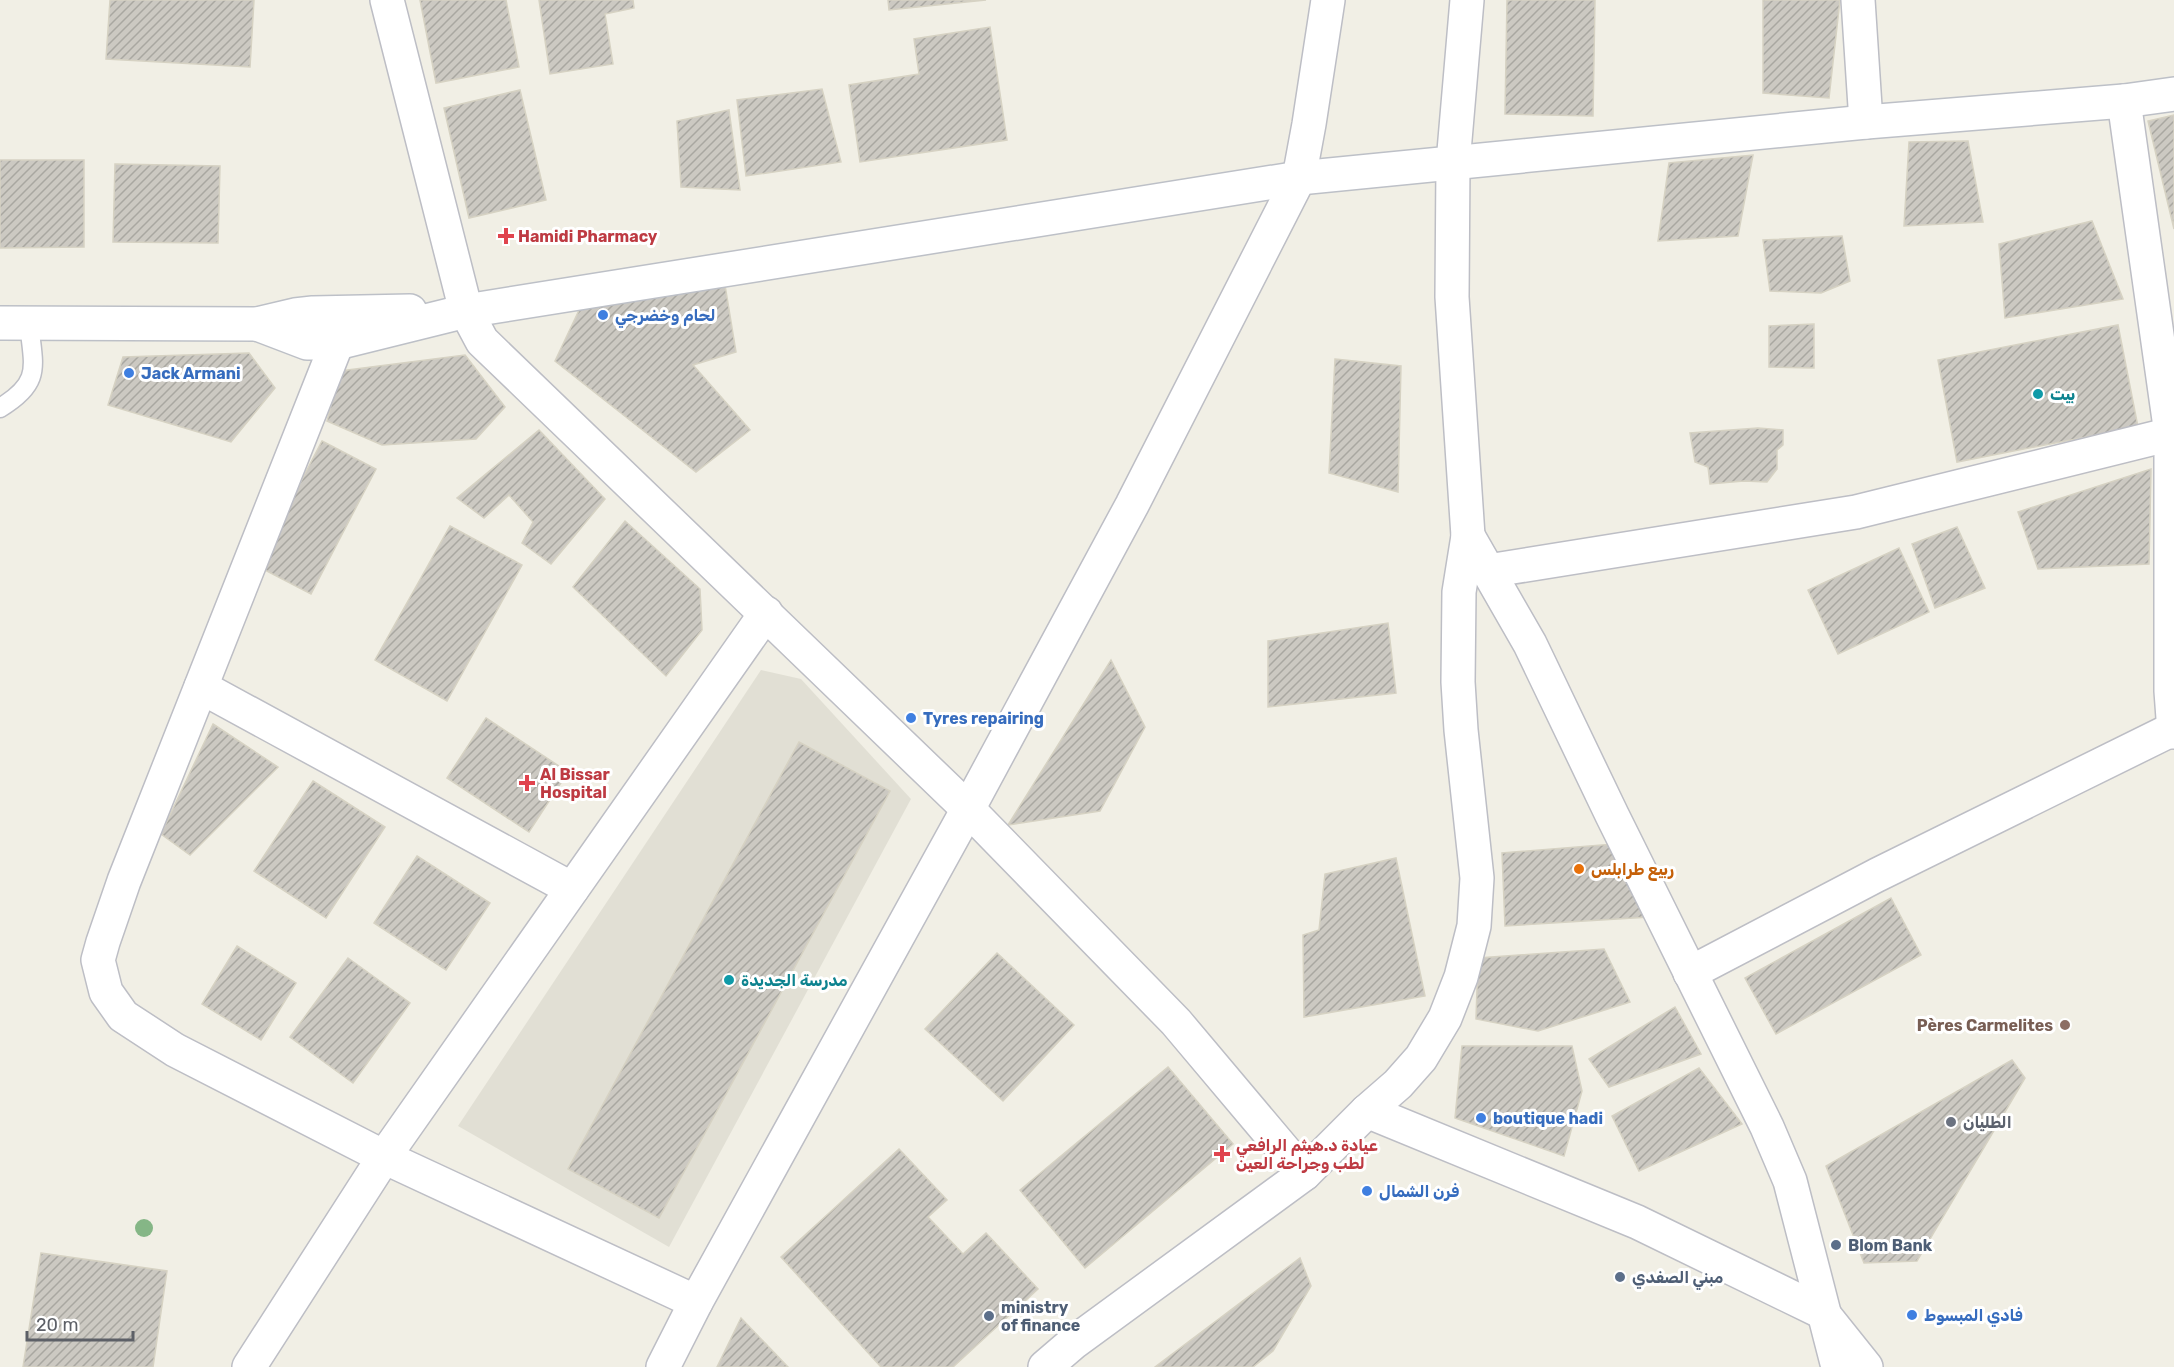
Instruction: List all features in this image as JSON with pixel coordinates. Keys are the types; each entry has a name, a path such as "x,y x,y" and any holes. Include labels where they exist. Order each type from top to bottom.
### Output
{"street":[{"path":"387,0 466,311 482,341 968,809 1176,1022 1304,1174"},
{"path":"663,1367 696,1302 968,809 1132,505 1299,178 1328,0"},
{"path":"1045,1367 1073,1343 1304,1174 1367,1111 1398,1084 1421,1058 1445,1018 1461,977 1474,926 1476,878 1461,730 1458,671 1460,591 1468,536 1452,297 1453,163 1467,0"},
{"path":"1858,0 1866,122"},
{"path":"257,324 308,343 337,343 466,311 1299,178 1866,122 2124,101 2174,94"},
{"path":"1690,973 1877,875 2173,731 2171,434 2124,101"},
{"path":"15,323 257,324 313,313 466,311"},
{"path":"337,343 124,881 99,960 106,992 123,1016 175,1050 384,1157 696,1302"},
{"path":"1488,571 1856,512 2171,434"},
{"path":"1468,536 1530,644 1767,1127 1790,1181 1822,1311 1835,1348 1838,1367"},
{"path":"249,1367 384,1157 766,613"},
{"path":"201,687 572,889"},
{"path":"1367,1111 1637,1222 1822,1311 1866,1367"}],"lane":[{"path":"0,408 16,398 34,373 15,323"}],"shaded area":[{"path":"761,670 801,679 911,799 669,1247 458,1126"}],"building":[{"path":"110,0 254,0 250,67 106,59"},
{"path":"420,0 506,0 519,67 436,83"},
{"path":"539,0 633,0 634,8 605,14 613,64 550,74"},
{"path":"888,0 986,0 889,10"},
{"path":"1507,0 1595,0 1593,116 1505,114"},
{"path":"1763,0 1840,0 1829,98 1763,93"},
{"path":"990,27 1007,140 860,162 849,85 919,74 914,39"},
{"path":"822,89 841,162 746,176 737,100"},
{"path":"520,90 546,200 469,218 444,108"},
{"path":"729,110 740,190 681,187 677,121"},
{"path":"2174,115 2174,229 2148,121"},
{"path":"1968,141 1983,222 1904,226 1909,142"},
{"path":"1753,155 1738,236 1658,241 1669,163"},
{"path":"0,160 84,160 84,247 0,248"},
{"path":"115,164 220,166 218,243 113,242"},
{"path":"2092,221 2123,299 2005,318 1999,244"},
{"path":"1842,236 1850,281 1821,293 1770,291 1763,240"},
{"path":"725,285 736,352 693,365 750,430 696,472 555,361 582,304"},
{"path":"1814,324 1814,368 1769,367 1769,326"},
{"name":"بيت","path":"2118,325 2138,427 1957,462 1938,360"},
{"path":"249,353 275,388 231,442 108,405 123,357"},
{"path":"465,355 505,407 476,439 382,445 327,421 340,371"},
{"path":"1335,359 1401,366 1398,492 1329,473"},
{"path":"1758,428 1783,430 1783,445 1777,450 1777,469 1767,482 1744,481 1710,484 1708,467 1695,462 1690,433"},
{"path":"539,430 605,499 551,564 522,543 533,522 509,495 484,518 457,498"},
{"path":"322,441 376,469 311,594 257,566"},
{"path":"2151,469 2149,564 2038,569 2018,512"},
{"path":"625,521 700,589 702,630 666,676 573,587"},
{"path":"450,526 522,565 447,701 375,660"},
{"path":"1957,527 1985,588 1935,608 1912,544"},
{"path":"1899,548 1929,612 1838,654 1808,590"},
{"path":"1388,623 1396,693 1268,707 1268,641"},
{"path":"1111,660 1145,727 1100,811 1008,825"},
{"path":"486,718 568,772 529,832 447,778"},
{"path":"213,724 278,767 190,855 161,834"},
{"name":"مدرسة الجديدة","path":"799,742 890,791 659,1218 568,1169"},
{"path":"313,781 385,827 326,918 254,871"},
{"path":"1614,844 1649,917 1505,926 1502,853"},
{"path":"417,856 490,903 446,970 374,923"},
{"path":"1396,858 1425,996 1304,1017 1303,935 1319,930 1325,874"},
{"path":"1891,898 1921,955 1776,1034 1745,978"},
{"path":"237,946 296,983 261,1040 202,1004"},
{"path":"1604,949 1630,1002 1538,1031 1476,1019 1478,958"},
{"path":"997,953 1074,1025 1003,1101 925,1029"},
{"path":"348,958 410,1003 353,1083 290,1037"},
{"path":"1675,1007 1701,1054 1609,1087 1589,1059"},
{"path":"1462,1046 1572,1046 1582,1091 1564,1156 1455,1118"},
{"name":"الطليان","path":"2012,1060 2025,1078 1917,1261 1864,1263 1826,1166"},
{"path":"1168,1067 1233,1144 1085,1268 1020,1190"},
{"path":"1699,1068 1742,1124 1639,1171 1612,1116"},
{"path":"899,1149 947,1200 928,1217 963,1254 986,1233 1038,1289 953,1367 881,1367 781,1257"},
{"path":"41,1253 167,1271 153,1367 23,1367"},
{"path":"1300,1258 1311,1286 1273,1351 1253,1367 1155,1367"},
{"path":"741,1318 788,1367 717,1367"}],"place":[{"name":"Hamidi Pharmacy","path":"506,236"},
{"name":"لحام وخضرجي","path":"603,315"},
{"name":"Jack Armani","path":"129,373"},
{"name":"بيت","path":"2038,394"},
{"name":"Tyres repairing","path":"911,718"},
{"name":"Al Bissar Hospital","path":"527,783"},
{"name":"ربيع طرابلس","path":"1579,869"},
{"name":"مدرسة الجديدة","path":"729,980"},
{"name":"Pères Carmelites","path":"2065,1025"},
{"name":"boutique hadi","path":"1481,1118"},
{"name":"الطليان","path":"1951,1122"},
{"name":"عيادة د.هيثم الرافعي لطب وجراحة العين","path":"1222,1154"},
{"name":"فرن الشمال","path":"1367,1191"},
{"name":"Blom Bank","path":"1836,1245"},
{"name":"مبني الصفدي","path":"1620,1277"},
{"name":"فادي المبسوط","path":"1912,1315"},
{"name":"ministry of finance","path":"989,1316"}]}
